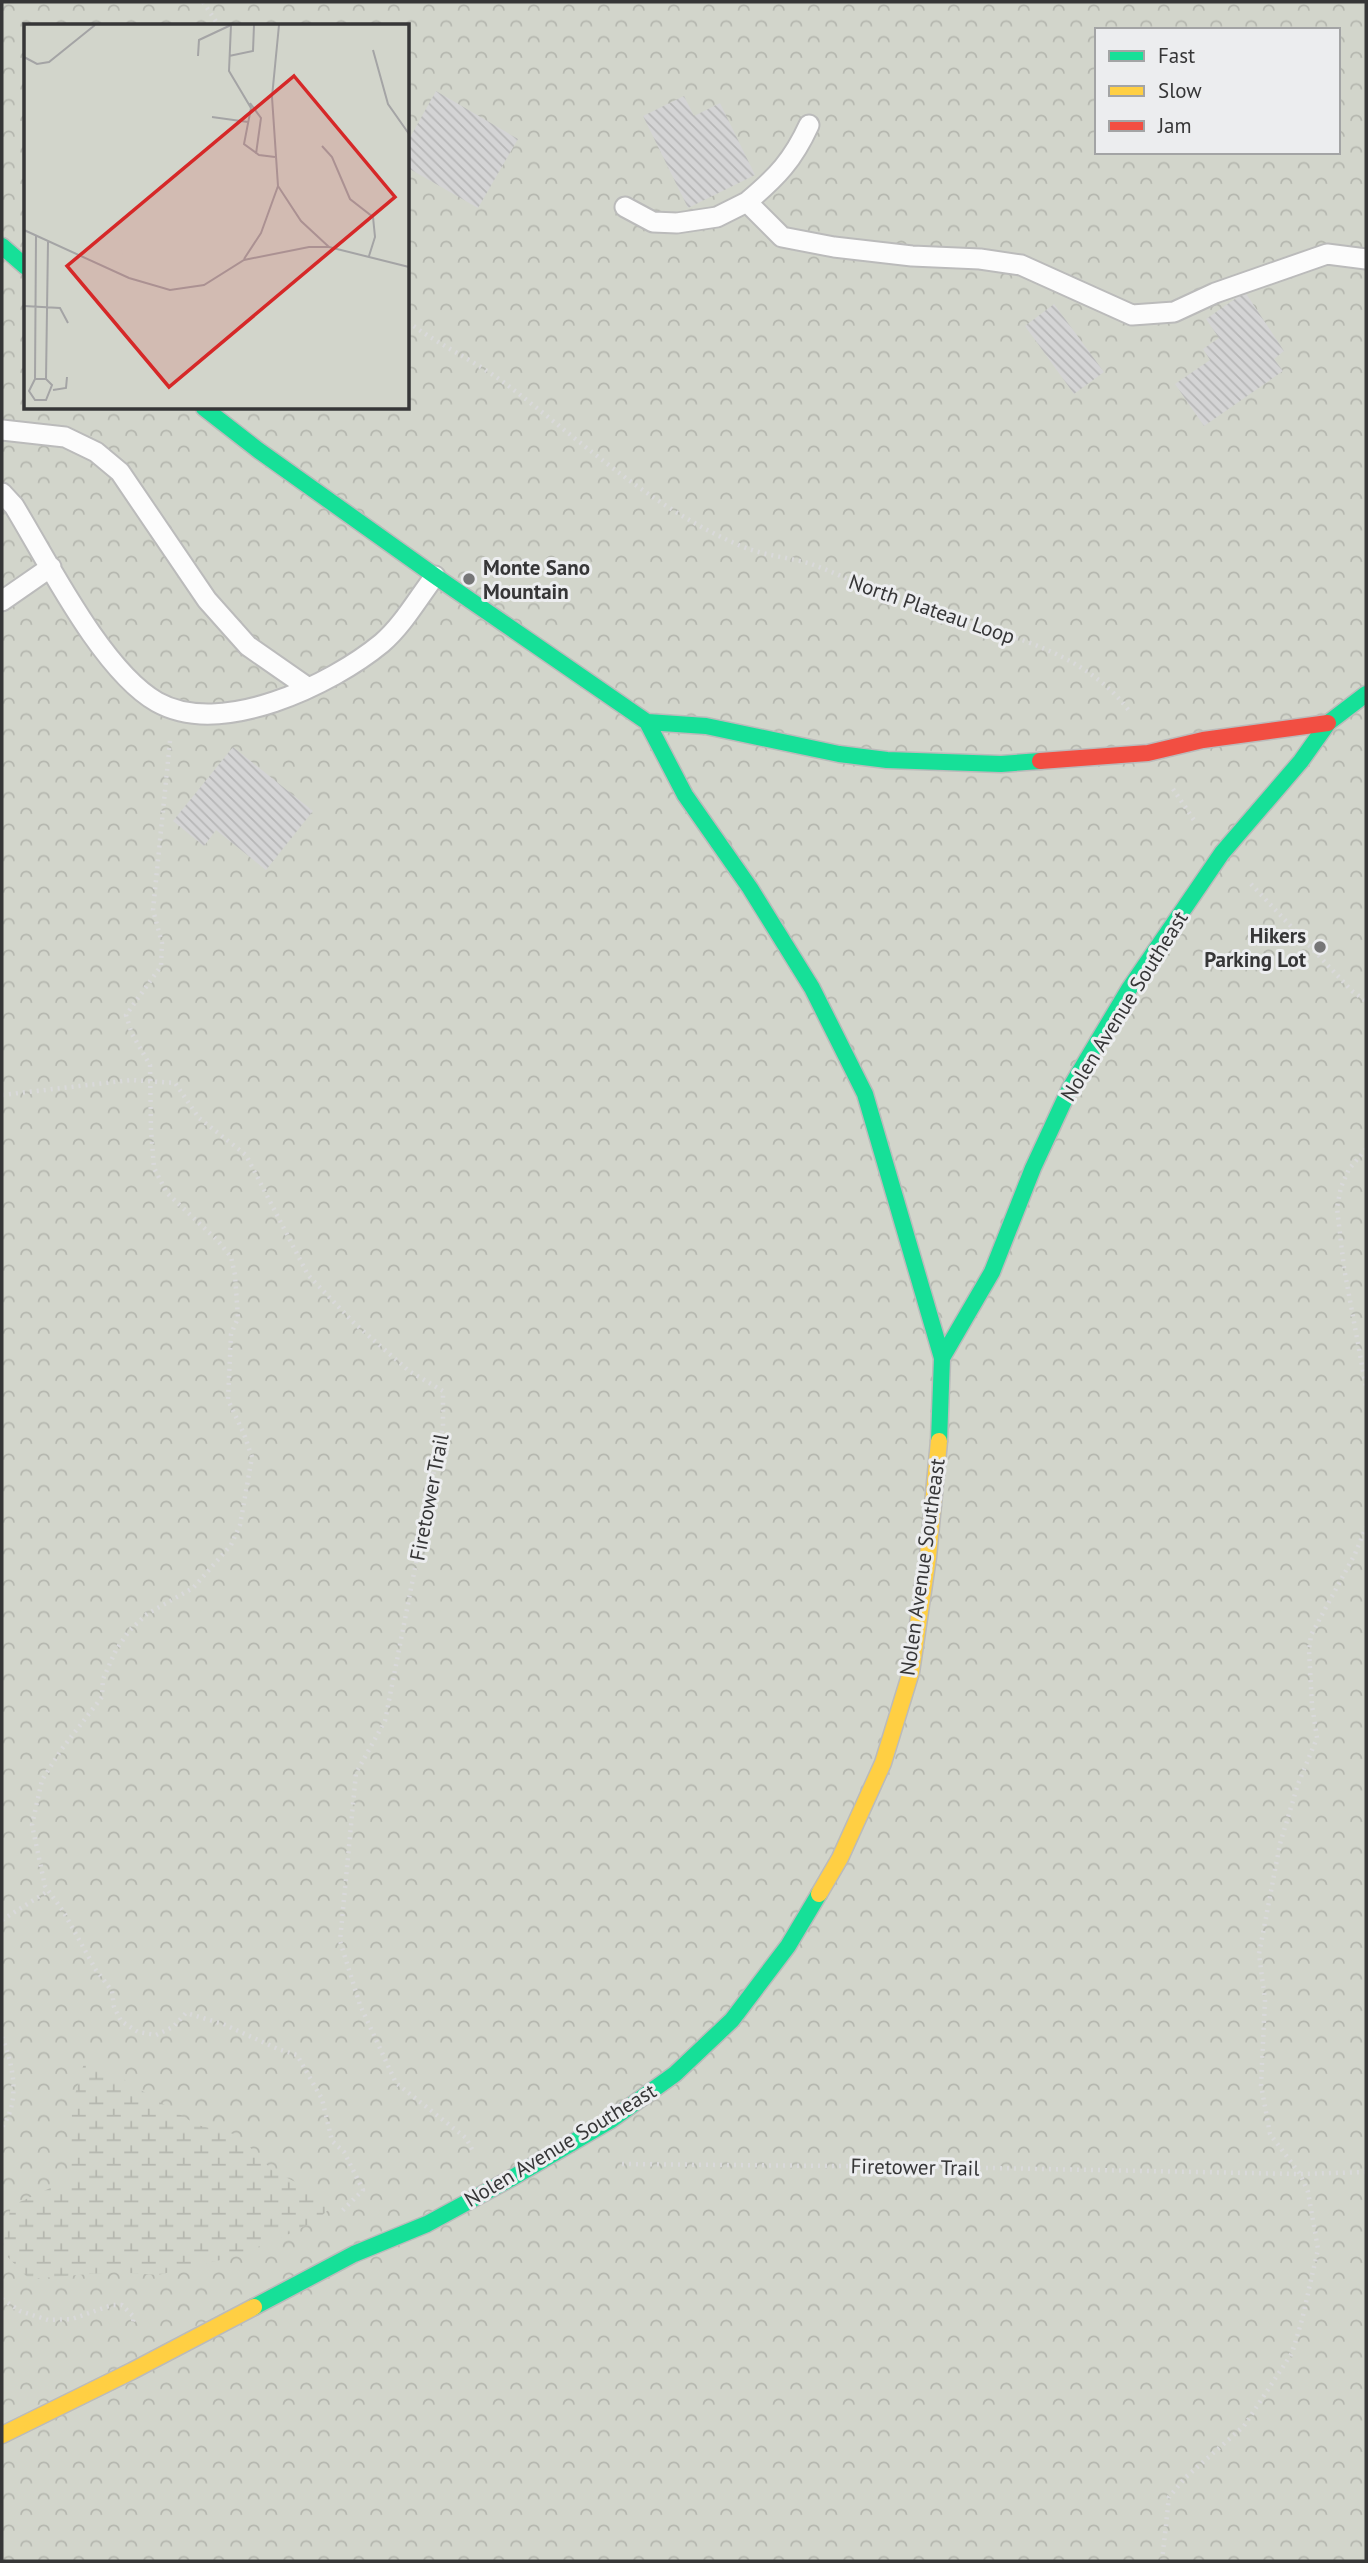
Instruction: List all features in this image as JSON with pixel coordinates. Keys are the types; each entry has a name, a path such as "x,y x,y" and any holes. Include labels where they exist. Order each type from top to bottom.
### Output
{"street":[{"path":"2,246 24,265"},
{"path":"207,410 258,450 435,576 647,722 706,726 839,754 887,760 1001,764 1148,753 1203,740 1328,723"},
{"name":"Nolen Avenue Southeast","path":"942,1359 992,1272 1033,1168 1070,1088 1129,989 1222,853 1301,761 1328,723 1366,694"},
{"name":"Nolen Avenue Southeast","path":"2,2435 132,2371 354,2254 427,2224 611,2120 675,2074 732,2020 788,1946 840,1858 883,1763 911,1672 929,1544 938,1453 942,1359 865,1094 812,988 750,888 685,794 647,722"}],"lane":[{"path":"625,207 653,222 677,223 717,217 747,202 776,178 788,163 809,125"},
{"path":"747,202 782,237 860,250 1021,265 1132,315 1174,312 1215,293 1327,254 1366,259"},
{"path":"2,429 65,437 96,452 120,472 215,609 248,646 307,687"},
{"path":"2,493 14,506 112,661 157,702 193,714 256,707 346,669 395,630 435,576"},
{"path":"2,601 51,567"}],"path":[{"path":"203,2 218,24"},
{"name":"North Plateau Loop","path":"410,323 425,335 503,382 669,509 743,547 809,564 904,603 1053,650 1116,693 1131,712 1148,753 1203,834 1352,991 1366,1001"},
{"path":"173,709 153,910 162,943 161,967 125,1015 132,1034 150,1065 154,1168 167,1193 218,1241 230,1257 235,1275 238,1318 231,1334 228,1400 252,1457 240,1525 232,1545 193,1588 147,1614 129,1631 116,1650 103,1679 102,1697 61,1750 42,1780 32,1825 48,1891 63,1911 96,1970 112,1991 114,2007 121,2021 138,2032 156,2035 173,2027 186,2013 223,2024 298,2056 322,2099 332,2141 344,2152 363,2190 345,2208"},
{"name":"Firetower Trail","path":"2,1095 131,1080 176,1083 199,1118 246,1155 307,1275 354,1323 409,1371 443,1391 443,1426 385,1721 356,1773 340,1941 360,2005 396,2083 466,2138"},
{"path":"1366,1149 1349,1169 1341,1187 1337,1208 1344,1269 1366,1387"},
{"path":"1162,2561 1169,2497 1186,2477 1244,2426 1292,2353 1318,2249 1308,2192 1300,2174 1270,2133 1261,2085 1265,2000 1259,1954 1280,1844 1298,1784 1317,1738 1310,1663 1311,1635 1355,1554 1366,1527"},
{"path":"2,1920 48,1891"},
{"path":"2,2037 13,2072 13,2096 2,2127"},
{"name":"Firetower Trail","path":"616,2164 1300,2174 1366,2172"},
{"path":"2,2299 20,2311 48,2320 72,2319 112,2305 122,2305 134,2317 132,2371"}],"green space":[{"path":"2,2 1366,2 1366,2561 2,2561"},
{"path":"86,2056 197,2125 238,2135 273,2171 324,2196 328,2210 317,2220 289,2234 233,2257 158,2275 115,2272 29,2279 2,2251 11,2206 70,2179 72,2105"}],"building":[{"path":"436,91 518,139 478,208 410,169 410,137"},
{"path":"684,96 694,116 720,103 755,175 688,208 643,116"},
{"path":"1245,292 1284,351 1274,359 1283,371 1204,426 1175,384 1210,360 1203,349 1219,338 1206,319"},
{"path":"1054,304 1104,372 1074,394 1025,326"},
{"path":"233,747 313,811 266,870 216,830 204,846 173,821"}],"traffic: fast":[{"path":"2,246 24,265"},
{"path":"207,410 258,450 435,576 647,722 706,726 839,754 887,760 1001,764 1040,761"},
{"path":"939,1441 942,1358 992,1272 1033,1168 1070,1088 1129,989 1222,853 1301,761 1328,723 1366,694"},
{"path":"647,722 685,795 750,888 812,988 865,1094 942,1358"},
{"path":"254,2307 354,2254 427,2224 510,2179 611,2120 675,2074 732,2020 788,1946 819,1894"}],"traffic: slow":[{"path":"819,1894 840,1858 883,1763 911,1672 928,1557 939,1441"},
{"path":"2,2435 254,2307"}],"traffic: jam":[{"path":"1040,761 1148,753 1203,740 1328,723"}],"place":[{"name":"Monte Sano Mountain","path":"469,579"},
{"name":"Hikers Parking Lot","path":"1320,947"}]}
